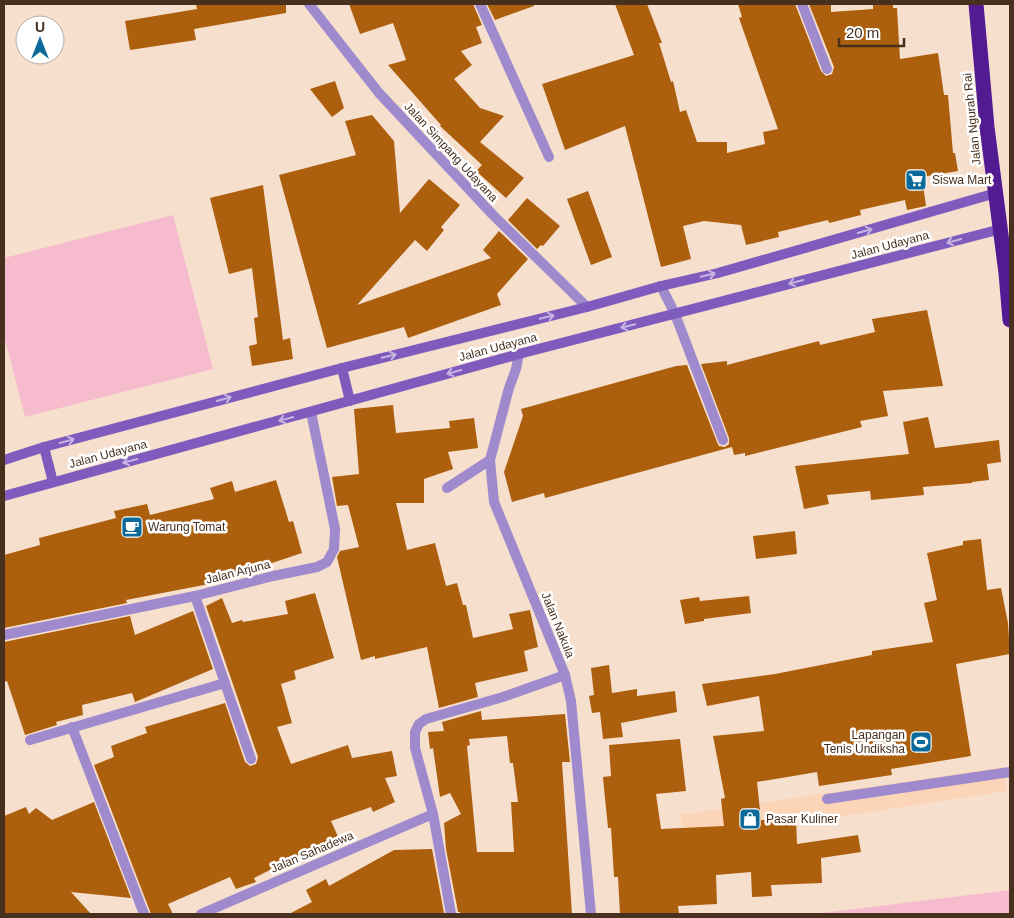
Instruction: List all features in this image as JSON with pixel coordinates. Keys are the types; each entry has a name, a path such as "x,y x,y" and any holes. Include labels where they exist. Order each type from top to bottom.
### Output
{"highway":[{"name":"Jalan Ngurah Rai","path":"976,4 987,127 996,193 1006,228 1010,320"}],"street":[{"name":"Jalan Simpang Udayana","path":"309,4 379,93 493,215 587,306"},
{"path":"480,4 549,158"},
{"path":"802,4 827,69"},
{"name":"Jalan Udayana","path":"4,460 44,447 342,368 718,273 996,193"},
{"name":"Jalan Udayana","path":"4,496 519,354 1006,228"},
{"path":"661,286 675,314 723,440"},
{"name":"Jalan Nakula","path":"519,354 490,460 494,502 565,675 571,700 591,914"},
{"path":"342,368 350,401"},
{"name":"Jalan Arjuna","path":"4,635 195,596 317,567 327,562 334,549 335,529 311,412"},
{"path":"44,447 53,482"},
{"path":"447,488 490,460"},
{"path":"195,596 251,759"},
{"path":"451,914 433,814 415,748 415,732 419,724 426,719 503,697 565,675"},
{"path":"30,740 225,683"},
{"path":"72,727 144,914"},
{"path":"827,799 1010,772"},
{"name":"Jalan Sahadewa","path":"201,914 433,814"}],"shaded area":[{"path":"173,215 213,369 25,417 4,335 4,258"},
{"name":"Pasar Kuliner","path":"1003,767 1007,791 790,824 689,872 680,815"},
{"path":"1010,890 1010,914 814,914"}],"building":[{"path":"196,4 286,4 286,13 194,29 196,40 130,50 125,21 197,9"},
{"path":"349,4 473,4 482,25 476,27 482,43 461,51 472,65 454,79 480,108 504,116 480,142 524,178 506,198 476,171 482,165 440,126 388,65 406,60 393,23 360,34"},
{"path":"487,4 534,4 534,6 495,20"},
{"path":"615,4 647,4 662,43 659,43 671,82 673,81 680,112 686,110 697,142 727,142 727,153 765,144 763,132 778,129 739,18 742,17 738,4 795,4 821,71 826,76 832,74 834,67 809,4 831,4 831,12 873,9 873,4 893,4 893,8 897,8 900,59 938,53 944,95 948,95 953,153 955,153 958,171 922,177 926,206 907,210 905,200 860,210 861,215 829,223 828,220 778,232 779,237 746,245 741,225 704,221 683,226 691,259 661,267 625,126 565,150 542,84 634,55"},
{"path":"335,81 344,108 332,117 310,89"},
{"path":"372,115 394,141 400,213 429,179 460,205 441,227 444,230 427,251 415,240 357,305 491,258 483,250 499,231 528,259 497,294 501,305 408,338 404,327 327,348 279,175 356,155 345,121"},
{"path":"263,185 283,340 290,338 293,359 252,366 249,346 257,344 254,318 258,317 252,268 229,274 210,198"},
{"path":"588,191 612,257 591,265 567,199"},
{"path":"527,198 560,226 543,246 541,245 537,249 508,220"},
{"path":"927,310 943,386 883,391 888,416 860,421 862,427 745,456 745,453 734,455 732,447 545,498 544,493 512,502 504,472 523,416 521,409 676,366 687,365 717,442 719,446 725,447 729,444 729,438 701,364 727,361 727,365 819,341 820,345 875,332 872,319"},
{"path":"393,405 396,433 450,428 449,421 474,418 478,448 448,452 453,469 424,479 424,503 396,503 407,550 435,543 446,586 457,583 463,605 466,605 473,638 513,629 509,614 530,610 538,647 524,651 528,671 475,683 478,697 439,708 427,647 375,659 375,656 361,660 337,557 340,551 359,547 348,505 337,506 332,477 359,474 354,409"},
{"path":"928,417 935,448 999,440 1001,462 987,464 989,480 923,487 924,495 871,500 870,491 827,495 829,504 804,509 795,466 909,454 903,422"},
{"path":"276,480 289,522 293,521 302,553 209,584 126,600 127,603 4,628 4,555 40,545 39,538 116,518 114,511 147,504 150,515 214,499 210,488 232,481 235,492"},
{"path":"795,531 797,554 756,559 753,536"},
{"path":"981,539 987,590 1001,588 1008,623 1010,654 956,664 971,756 891,769 892,775 819,786 817,772 757,782 761,820 796,818 797,844 858,835 861,852 821,858 822,883 771,885 772,896 752,897 751,872 716,875 717,904 678,906 679,914 620,914 618,877 614,877 611,828 608,828 603,777 611,776 609,745 680,739 686,791 656,794 661,829 724,826 721,799 725,798 713,736 764,731 759,696 707,706 702,684 775,674 872,655 872,651 933,642 924,603 937,600 927,553 963,545 963,541"},
{"path":"315,593 334,658 294,671 296,679 281,684 292,723 277,727 291,764 348,745 352,758 392,751 397,776 385,778 395,802 373,812 371,807 331,821 340,841 307,856 306,852 254,878 256,882 236,889 230,877 168,904 173,914 151,914 94,765 114,757 111,746 147,733 145,727 225,703 245,762 250,766 256,764 258,757 206,606 222,598 232,623 242,620 243,622 288,614 285,601"},
{"path":"749,596 751,613 704,619 704,621 685,624 680,600 699,597 700,601"},
{"path":"193,611 213,669 135,702 132,693 82,705 83,715 56,722 57,725 25,735 7,681 4,682 4,642 130,616 135,635"},
{"path":"609,665 612,693 637,689 637,696 675,691 677,712 621,723 623,737 603,739 600,712 592,713 589,696 594,695 591,668"},
{"path":"481,711 482,720 565,714 570,762 562,762 572,914 461,914 458,912 446,849 444,823 461,814 450,793 440,797 433,748 430,749 428,732 444,731 442,722","holes":["507,736 510,763 513,763 518,802 511,802 514,852 477,852 467,746 470,745 469,739"]},
{"path":"94,802 131,898 71,892 91,914 4,914 4,816 26,807 29,814 36,808 52,820"},
{"path":"432,849 444,913 289,914 312,902 306,890 326,879 329,886 394,850"}],"place":[{"name":"Siswa Mart","path":"916,180"},
{"name":"Warung Tomat","path":"132,527"},
{"name":"Lapangan Tenis Undiksha","path":"921,742"},
{"name":"Pasar Kuliner","path":"750,819"}]}
